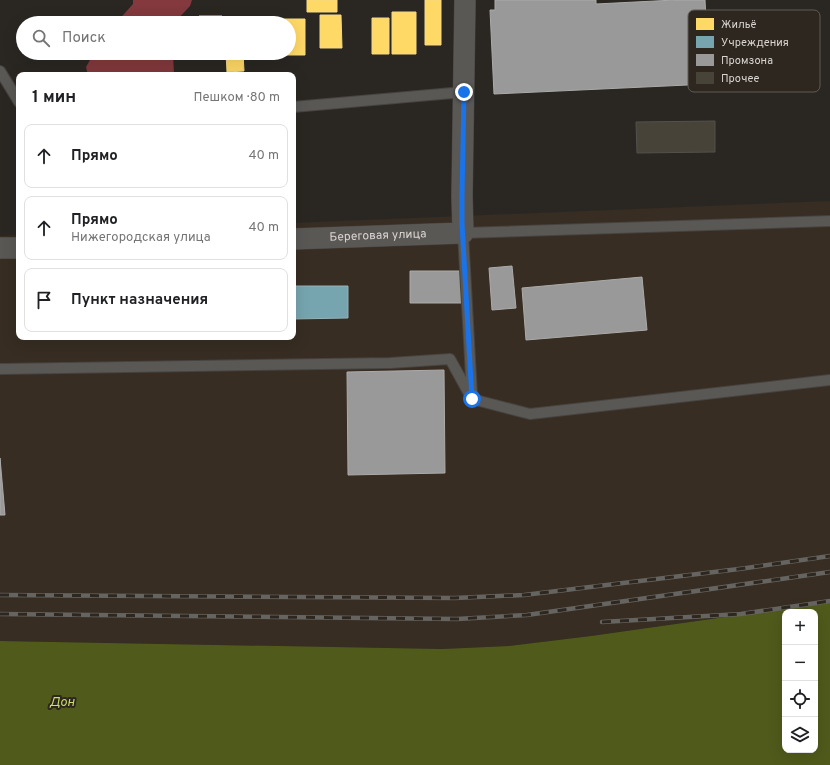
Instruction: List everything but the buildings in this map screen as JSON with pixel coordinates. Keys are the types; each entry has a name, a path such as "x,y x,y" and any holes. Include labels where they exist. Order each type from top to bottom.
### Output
{"street":[{"path":"463,233 462,196 465,0"},
{"name":"Береговая улица","path":"296,239 463,233"},
{"path":"0,248 16,248"}],"lane":[{"path":"0,71 16,97"},
{"path":"296,107 464,92"},
{"path":"472,399 463,233 830,221"},
{"path":"0,369 390,363 450,359 472,399 530,414 830,380"}],"shaded area":[{"path":"133,0 192,0 190,6 181,16 122,16 133,4"},
{"path":"90,60 173,60 174,72 87,72 86,67"},
{"path":"830,201 830,602 591,636 509,646 442,649 0,641 0,236 16,235 16,340 296,340 296,223"}],"water":[{"name":"Дон","path":"830,602 830,765 0,765 0,641 442,649 509,646 591,636"}],"railway":[{"path":"0,595 455,598 524,595 739,569 830,556"},
{"path":"0,614 457,619 527,615 830,572"},
{"path":"602,622 741,614 830,601"}],"route":[{"path":"464,92 462,224 472,399"}]}
